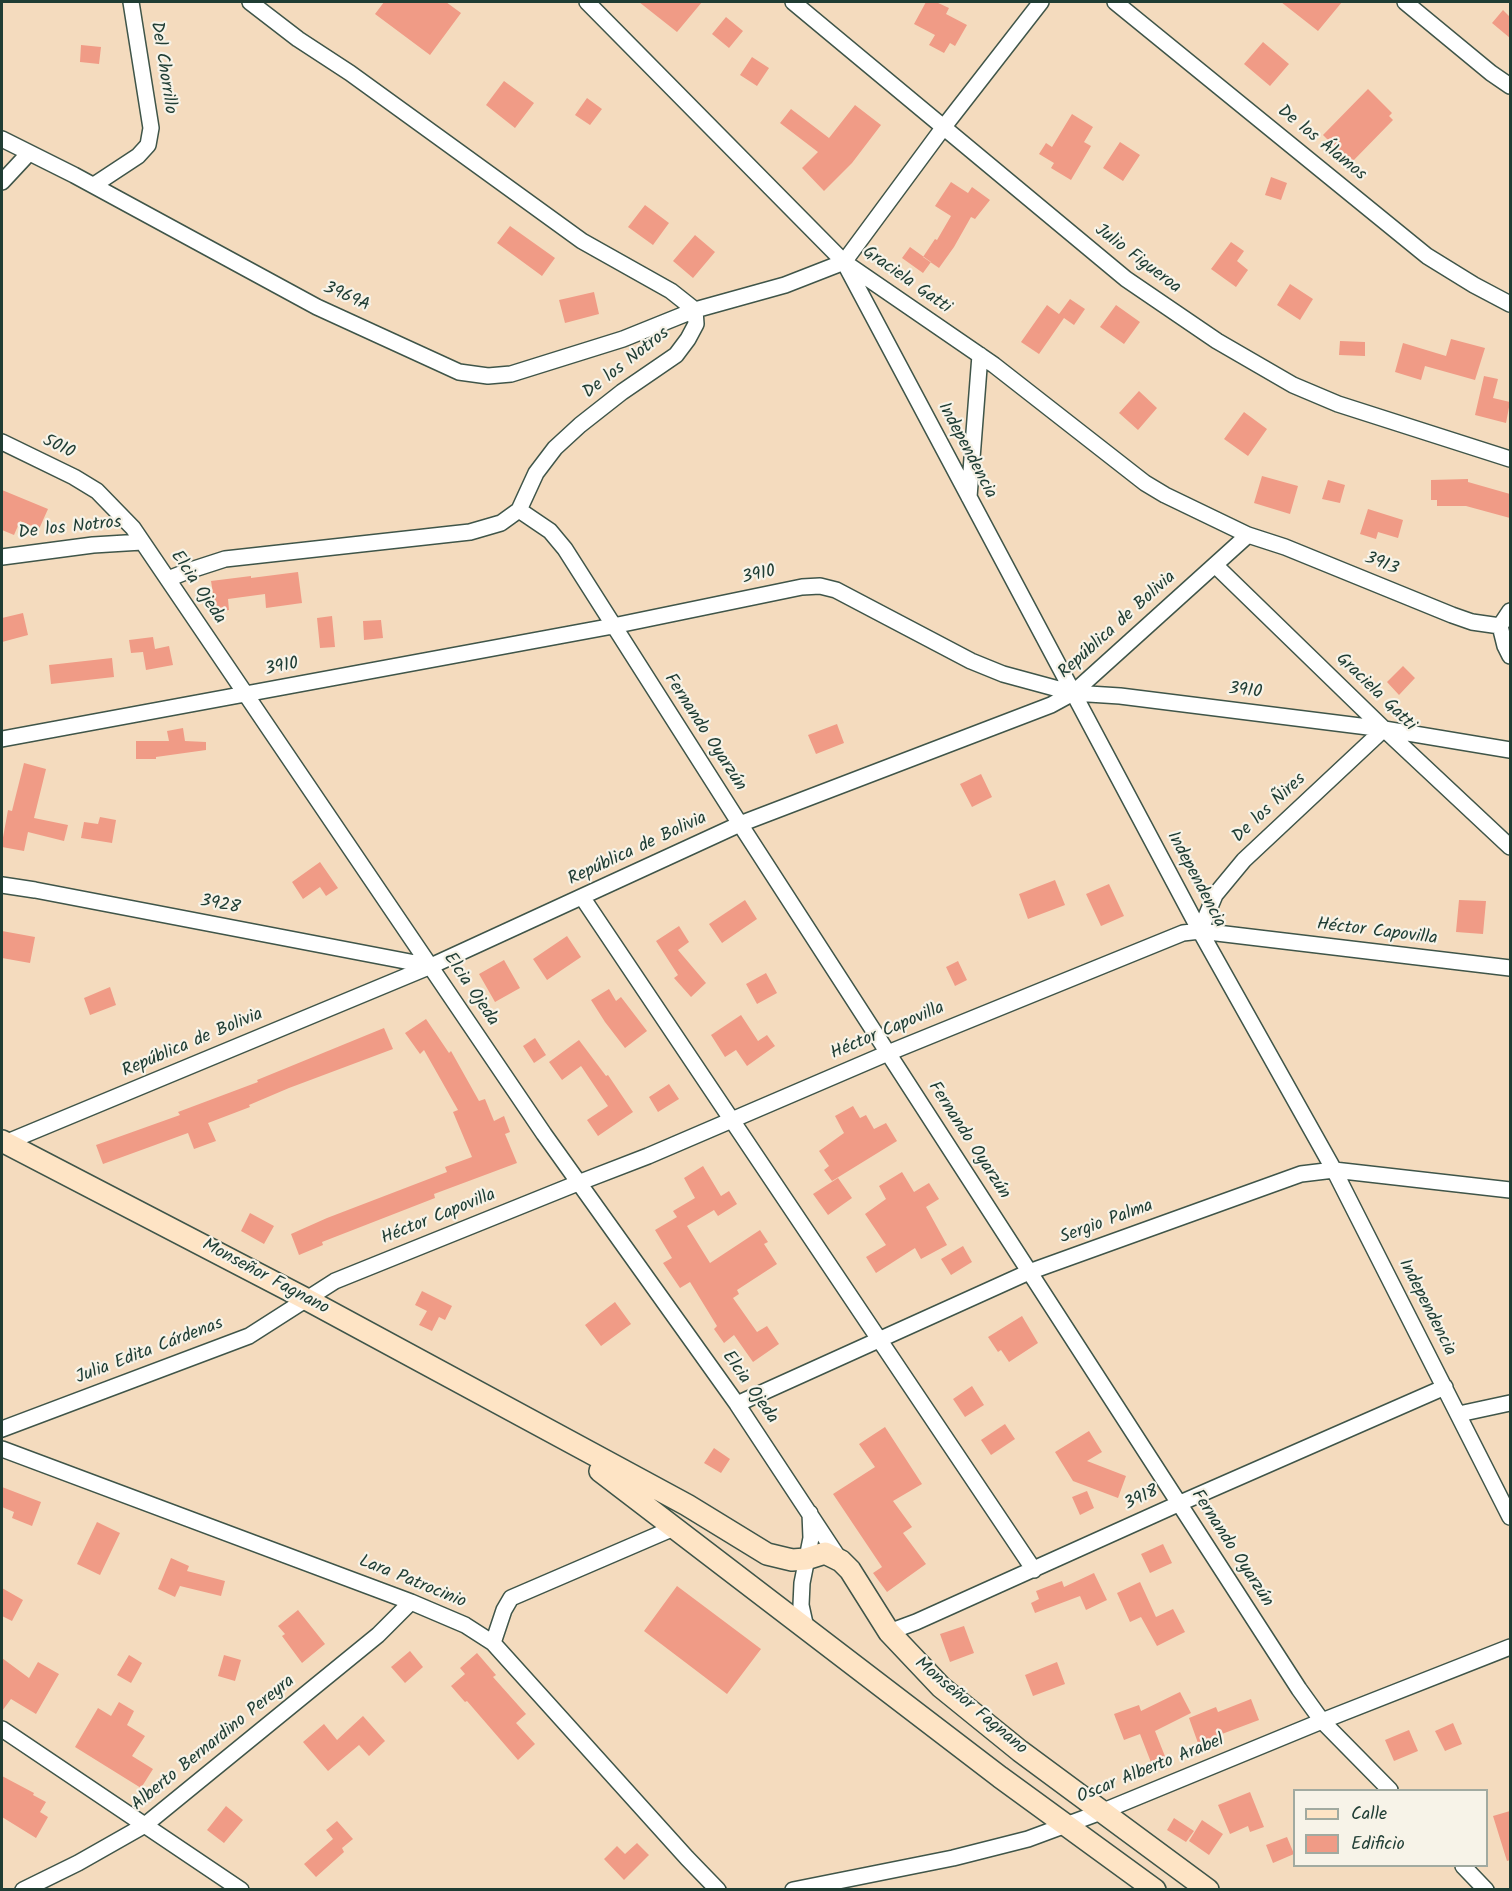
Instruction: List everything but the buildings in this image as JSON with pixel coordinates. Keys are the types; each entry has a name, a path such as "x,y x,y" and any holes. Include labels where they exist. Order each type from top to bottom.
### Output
{"street":[{"name":"Del Chorrillo","path":"94,185 138,156 148,146 152,128 131,2"},
{"path":"250,2 298,39 350,73 582,241 671,291 694,310 785,285 844,262 943,128 1041,2"},
{"name":"Graciela Gatti","path":"587,2 844,262 980,355 1145,483 1248,535"},
{"name":"Julio Figueroa","path":"793,2 1126,279 1217,341 1293,385 1338,404 1510,459"},
{"name":"De los Álamos","path":"1115,2 1427,256 1473,285 1510,304"},
{"path":"1405,2 1510,86"},
{"name":"3969A","path":"2,140 94,185 317,307 459,372 488,376 510,374 622,339 694,310"},
{"path":"2,182 29,153"},
{"name":"Independencia","path":"844,262 1200,931 1334,1170 1510,1517"},
{"name":"De los Notros","path":"519,510 536,473 555,448 622,392 676,355 696,324 694,310"},
{"path":"969,497 980,355"},
{"name":"5010","path":"2,442 74,477 97,491"},
{"name":"Elcia Ojeda","path":"97,491 133,528 578,1183 737,1404 841,1561"},
{"path":"168,579 188,570 225,559 470,532 501,523 519,510"},
{"name":"Fernando Oyarzún","path":"519,510 550,531 564,549 1178,1504 1322,1721 1388,1789"},
{"name":"República de Bolivia","path":"3,1142 431,966 740,824 1051,705 1073,693 1248,535"},
{"name":"3913","path":"1248,535 1285,547 1452,615 1472,622 1500,626"},
{"name":"De los Notros","path":"2,557 93,545 142,542"},
{"name":"Graciela Gatti","path":"1215,565 1510,848"},
{"name":"3910","path":"2,739 613,626 802,587 820,586 836,590 971,661 1003,674 1073,693 1120,696 1384,729 1510,750"},
{"path":"1510,611 1500,626 1510,656"},
{"name":"De los Ñires","path":"1200,931 1215,895 1244,860 1384,729"},
{"name":"3928","path":"2,885 431,966"},
{"path":"582,897 1034,1570"},
{"name":"Héctor Capovilla","path":"306,1299 335,1281 648,1156 888,1053 1166,939 1200,931 1510,968"},
{"name":"Monseñor Fagnano","path":"3,1142 306,1299 687,1504 767,1554 786,1560 806,1559 825,1553 841,1561 850,1570 889,1632 941,1687 1020,1751 1208,1890"},
{"name":"Sergio Palma","path":"737,1404 1029,1272 1302,1174 1334,1170 1510,1190"},
{"name":"Julia Edita Cárdenas","path":"2,1429 249,1336 306,1299"},
{"name":"3918","path":"889,1632 1445,1387"},
{"path":"1459,1414 1510,1403"},
{"name":"Monseñor Fagnano","path":"526,1418 676,1527 1000,1777 1155,1890"},
{"name":"Lara Patrocinio","path":"2,1449 411,1602 465,1625 493,1643 718,1890"},
{"path":"806,1628 801,1605 802,1583 811,1538 810,1513"},
{"path":"493,1643 504,1610 511,1598 676,1527"},
{"name":"Alberto Bernardino Pereyra","path":"22,1890 78,1863 145,1825 378,1635 411,1602"},
{"name":"Oscar Alberto Arabel","path":"793,1890 953,1858 1028,1839 1066,1826 1510,1647"},
{"path":"2,1729 241,1890"},
{"path":"1464,1867 1486,1890"}]}
